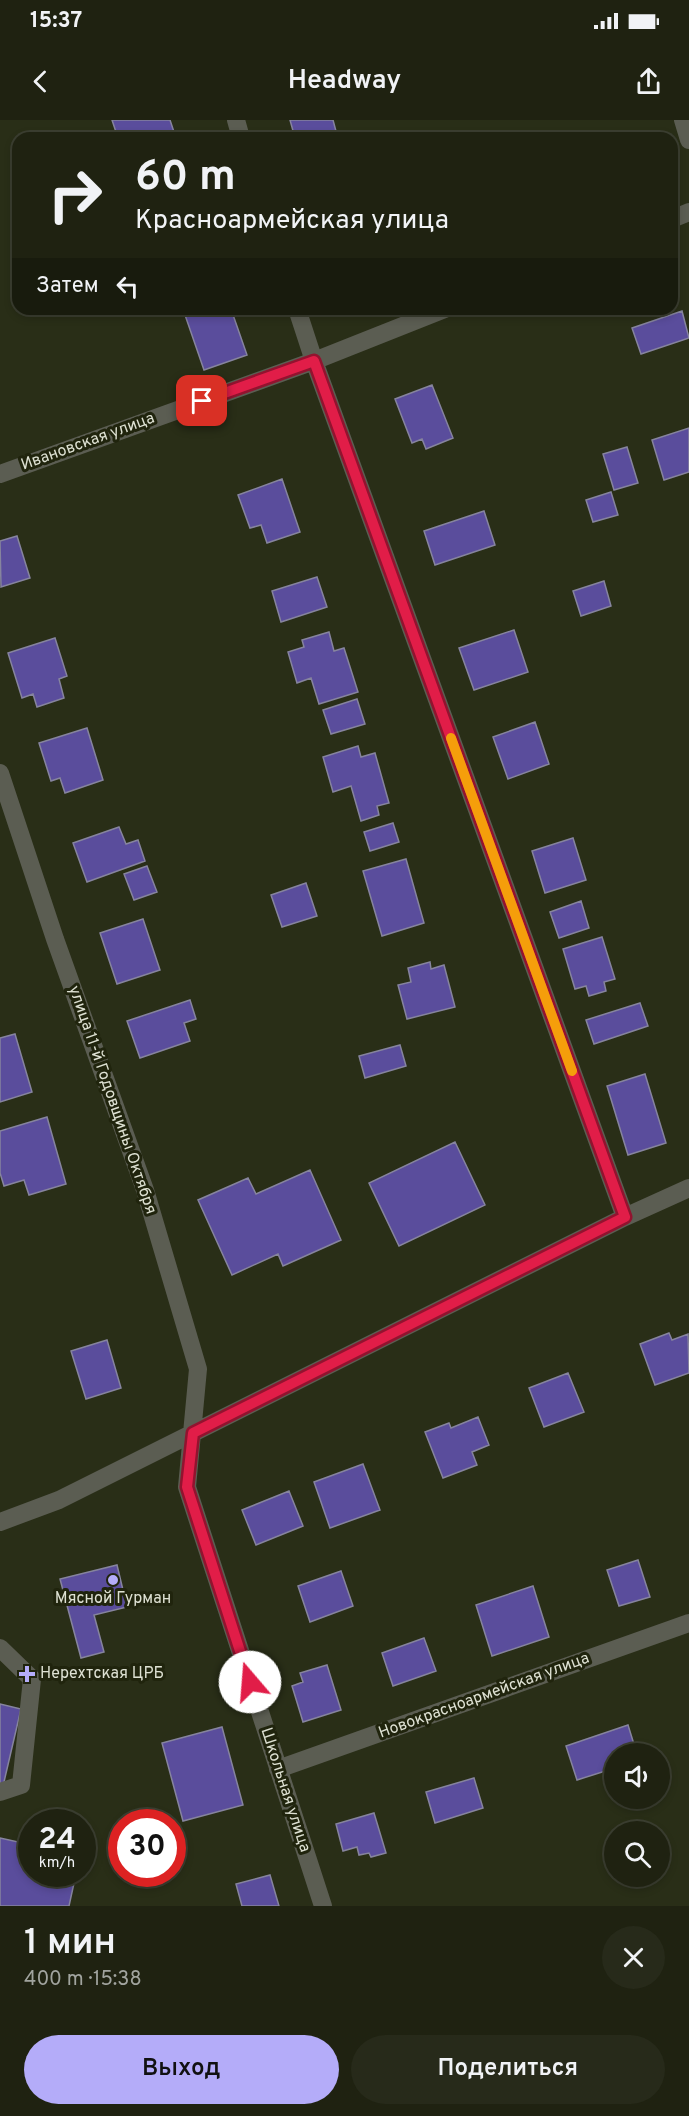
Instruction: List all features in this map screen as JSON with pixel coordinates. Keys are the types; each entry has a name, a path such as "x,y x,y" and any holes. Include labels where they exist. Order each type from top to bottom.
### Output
{"street":[{"path":"683,120 689,140"},
{"path":"299,315 625,1217"},
{"name":"Ивановская улица","path":"0,474 314,361 430,315"},
{"name":"улица 11-й Годовщины Октября","path":"0,773 55,939 145,1190 198,1369 193,1433"},
{"path":"0,1522 59,1500 625,1217 689,1188"},
{"name":"Школьная улица","path":"193,1433 187,1487 323,1906"},
{"name":"Новокрасноармейская улица","path":"278,1769 689,1623"},
{"path":"0,1648 32,1679 21,1785 0,1792"}],"building":[{"path":"112,120 170,120 174,132 116,132"},
{"path":"290,120 333,120 336,132 293,132"},
{"path":"682,311 689,338 641,354 632,328 670,315 678,315 678,312"},
{"path":"185,315 233,315 247,355 204,370"},
{"path":"432,385 453,438 426,449 422,439 412,443 395,399"},
{"path":"689,428 689,472 664,480 652,440"},
{"path":"627,447 638,483 614,490 603,454"},
{"path":"282,479 300,532 267,543 261,525 250,528 238,495"},
{"path":"611,492 618,515 593,522 586,500"},
{"path":"484,511 495,545 435,565 424,531"},
{"path":"17,536 30,578 1,587 0,541"},
{"path":"317,577 327,607 281,622 272,591"},
{"path":"604,581 611,606 581,616 573,591"},
{"path":"514,630 528,672 474,690 459,648"},
{"path":"329,632 334,651 344,648 358,692 319,704 311,678 297,683 288,652 304,647 302,640"},
{"path":"55,638 67,676 59,679 64,698 37,707 33,694 22,698 8,653"},
{"path":"357,699 365,724 331,734 323,710"},
{"path":"535,722 549,764 508,779 493,737"},
{"path":"87,728 103,780 65,793 60,778 51,781 39,743"},
{"path":"358,746 361,757 375,753 389,803 377,806 379,815 361,821 351,786 333,792 323,757"},
{"path":"393,823 399,842 370,851 364,832"},
{"path":"119,827 126,844 138,840 145,861 87,882 73,843"},
{"path":"573,838 586,880 545,893 532,851"},
{"path":"406,859 424,923 382,936 363,871"},
{"path":"147,866 157,892 134,900 124,874"},
{"path":"306,883 317,916 282,927 271,895"},
{"path":"581,901 589,928 559,938 550,912"},
{"path":"143,919 160,970 117,984 100,933"},
{"path":"602,937 615,979 604,982 606,991 589,996 586,986 575,989 563,949"},
{"path":"430,962 431,969 444,965 455,1007 407,1019 398,985 411,982 408,968"},
{"path":"190,1000 196,1019 184,1023 190,1041 140,1058 127,1021"},
{"path":"640,1003 648,1026 594,1044 586,1020"},
{"path":"15,1034 32,1092 0,1102 0,1038"},
{"path":"400,1045 406,1066 365,1078 359,1056"},
{"path":"645,1074 666,1143 628,1155 607,1086"},
{"path":"47,1117 66,1184 29,1195 24,1180 4,1186 0,1173 0,1131"},
{"path":"455,1142 485,1205 399,1246 369,1183"},
{"path":"310,1170 341,1240 283,1266 278,1254 232,1275 198,1200 248,1178 256,1194"},
{"path":"669,1333 672,1340 688,1334 689,1373 655,1385 640,1344"},
{"path":"107,1340 121,1388 86,1399 71,1351"},
{"path":"568,1373 584,1412 544,1427 529,1388"},
{"path":"478,1417 489,1445 472,1452 477,1465 443,1478 425,1432 449,1423 451,1428"},
{"path":"363,1464 380,1510 330,1528 314,1482"},
{"path":"289,1491 303,1526 256,1545 242,1510"},
{"path":"638,1560 650,1597 619,1606 607,1570"},
{"path":"117,1565 127,1607 94,1615 104,1652 81,1658 60,1579"},
{"path":"341,1571 353,1606 310,1622 298,1586"},
{"path":"533,1586 549,1637 492,1656 476,1605"},
{"path":"424,1638 436,1671 393,1686 382,1653"},
{"path":"327,1665 341,1710 303,1722 292,1686 303,1682 300,1673"},
{"name":"Нерехтская ЦРБ","path":"0,1704 21,1709 0,1799"},
{"path":"628,1725 634,1743 604,1743 604,1771 577,1780 566,1746"},
{"path":"222,1727 243,1805 186,1820 186,1809 180,1809 162,1743"},
{"path":"474,1778 483,1808 435,1823 426,1792"},
{"path":"374,1813 386,1853 371,1857 369,1853 359,1855 357,1847 343,1851 336,1824"},
{"path":"0,1838 18,1842 18,1887 73,1887 69,1906 0,1906"},
{"path":"270,1875 279,1906 242,1906 236,1884"}],"slow traffic":[{"path":"451,738 572,1071"}],"place":[{"name":"Мясной Гурман","path":"113,1580"},
{"name":"Нерехтская ЦРБ","path":"27,1674"}],"route":[{"path":"202,401 314,361 625,1217 193,1433 187,1487 250,1682"}]}
